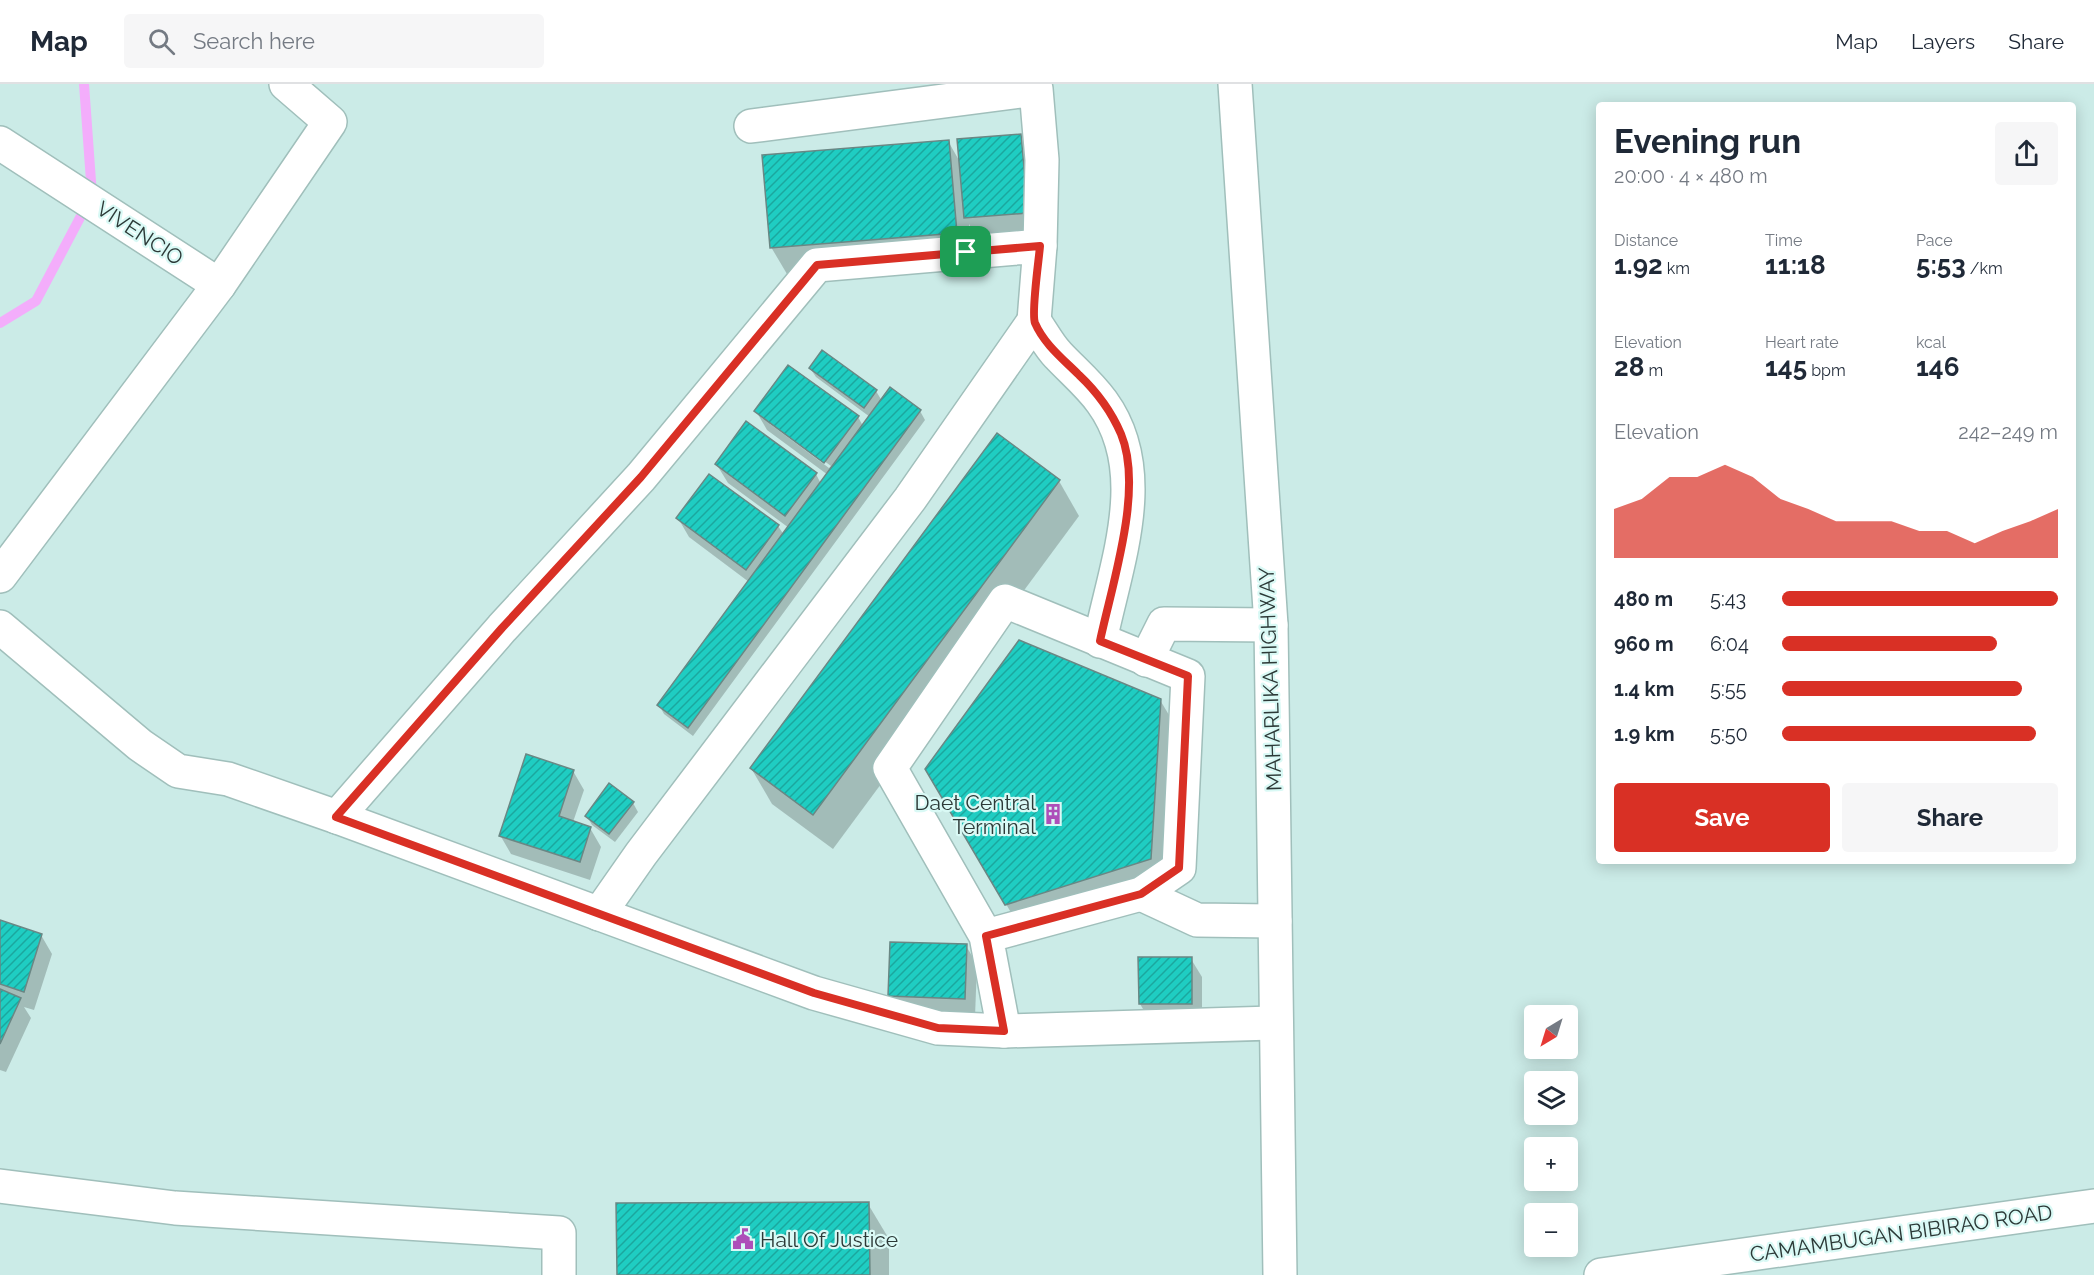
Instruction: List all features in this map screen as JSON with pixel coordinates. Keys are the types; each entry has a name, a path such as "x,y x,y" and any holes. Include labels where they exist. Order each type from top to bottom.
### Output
{"main road":[{"path":"0,576 219,285 330,122 286,84"},
{"name":"MAHARLIKA HIGHWAY","path":"1235,84 1270,625 1280,1275"},
{"path":"599,914 641,854 910,499 1034,321 1040,246 1042,160 1036,89 751,126"},
{"name":"VIVENCIO","path":"0,143 116,216 219,285"},
{"path":"336,817 502,628 641,477 817,265 1040,246"},
{"path":"1034,321 1056,354 1082,376 1103,403 1122,435 1128,465 1130,501 1100,641"},
{"path":"986,936 1141,894 1179,868 1188,676 1005,601 890,768 986,936 1004,1031"},
{"path":"1146,660 1164,624 1270,625"},
{"path":"0,627 140,745 178,771 228,779 848,1002 938,1028 1004,1031 1276,1023"},
{"path":"1141,894 1197,920 1275,921"},
{"path":"0,1186 176,1208 559,1233 560,1275"},
{"name":"CAMAMBUGAN BIBIRAO ROAD","path":"1601,1275 1688,1269 2094,1206"}],"building":[{"path":"1021,134 1028,213 964,218 957,139"},
{"path":"949,140 957,233 770,248 762,155"},
{"path":"822,350 877,390 864,408 809,368"},
{"path":"788,365 859,416 824,463 754,411"},
{"path":"890,387 921,410 688,728 657,705"},
{"path":"746,421 817,473 785,516 715,464"},
{"path":"997,433 1060,480 813,815 750,768"},
{"path":"709,474 779,525 746,570 676,518"},
{"name":"Daet Central Terminal","path":"1019,640 1161,699 1151,859 1005,905 925,769"},
{"path":"526,754 574,770 559,816 591,827 580,862 499,836"},
{"path":"609,783 634,802 609,834 585,816"},
{"path":"0,920 42,934 24,992 0,984"},
{"path":"890,942 967,944 965,999 888,996"},
{"path":"1138,957 1192,957 1192,1004 1139,1004"},
{"path":"0,989 21,998 0,1044"},
{"name":"Hall Of Justice","path":"869,1202 870,1275 617,1275 616,1203"}],"waterway":[{"path":"0,323 36,301 92,195 84,84"}],"place":[{"name":"Daet Central Terminal","path":"1053,814"},
{"name":"Hall Of Justice","path":"743,1239"}],"route":[{"path":"1040,246 1034,321 1056,354 1082,376 1103,403 1122,435 1128,465 1130,501 1100,641 1188,676 1179,868 1141,894 986,936 1004,1031 938,1028 814,993 336,817 502,628 641,477 817,265 966,252 1040,246"}]}
